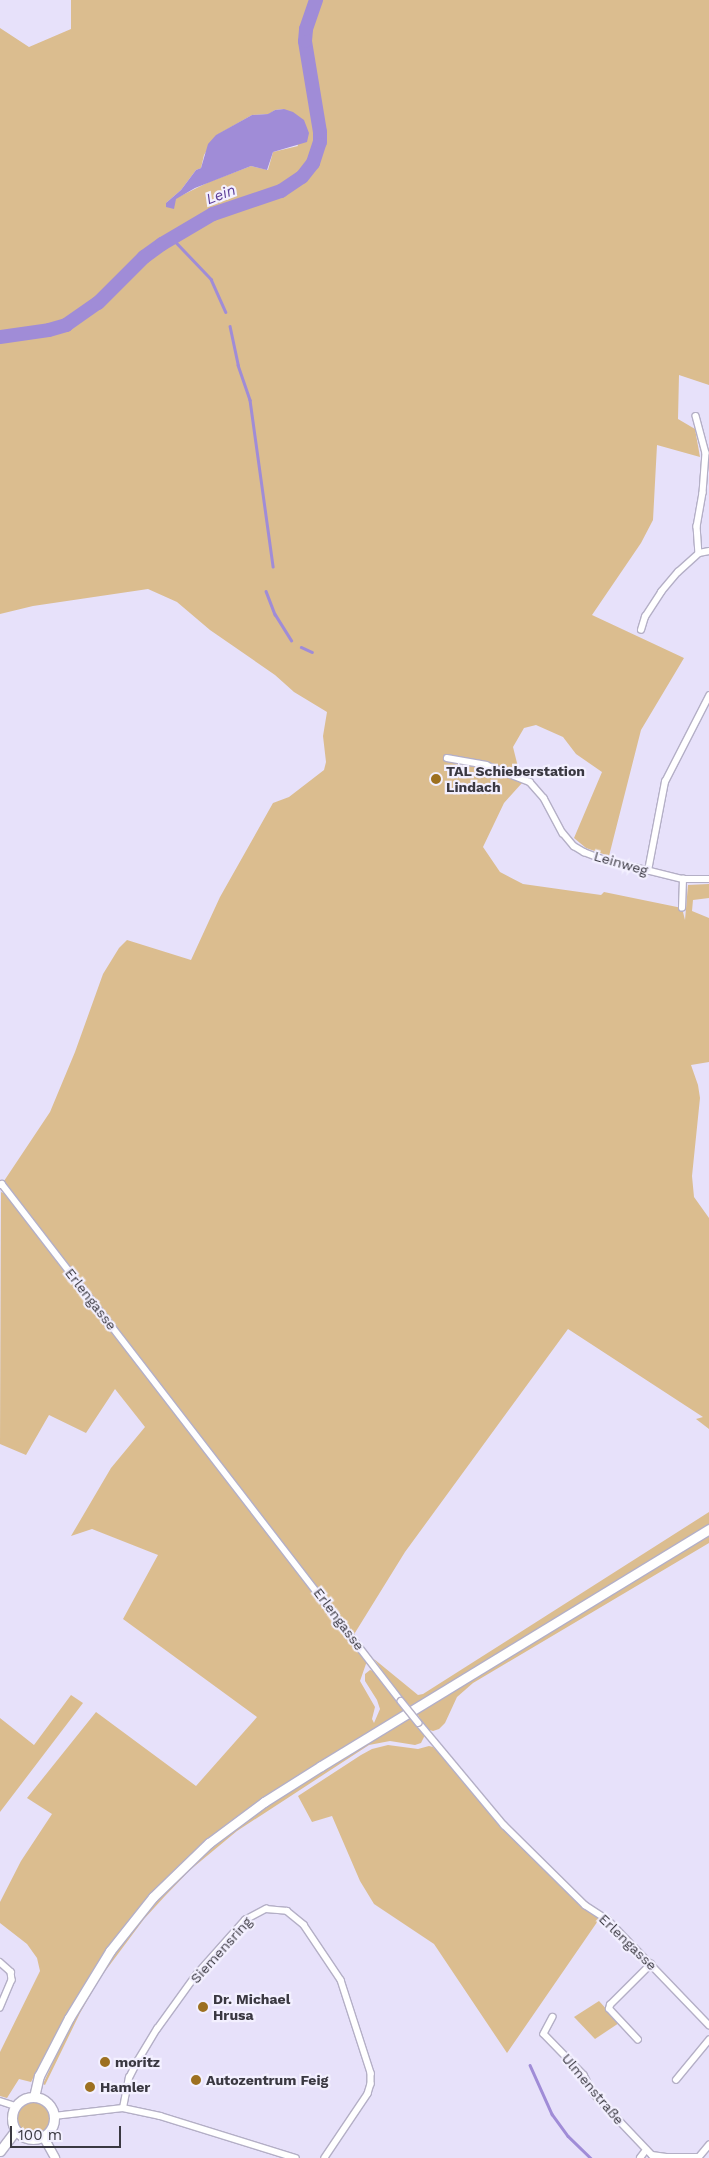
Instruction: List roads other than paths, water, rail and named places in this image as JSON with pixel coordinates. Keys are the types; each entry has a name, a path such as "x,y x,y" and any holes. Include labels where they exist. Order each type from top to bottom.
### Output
{"main road":[{"path":"34,2097 39,2076 69,2018 110,1951 153,1897 209,1843 264,1802 313,1771 709,1529"},
{"path":"34,2097 45,2101 54,2116 51,2128 43,2136 31,2138 16,2130 12,2118 15,2106 23,2099 34,2097"},
{"path":"0,2151 16,2130"}],"street":[{"path":"696,416 706,453 703,493 697,526 699,553"},
{"path":"641,630 645,617 661,592 678,572 699,553 709,551"},
{"path":"648,871 665,782 706,709 709,696"},
{"name":"Leinweg","path":"447,758 486,765 523,778 537,787 563,833 574,846 602,859 683,879 709,879"},
{"path":"682,908 683,879"},
{"name":"Erlengasse","path":"1,1184 419,1724 480,1797 531,1852 585,1905 608,1920 709,2025"},
{"name":"Siemensring","path":"123,2108 129,2078 137,2062 157,2029 196,1976 245,1920 266,1909 282,1910 297,1917 304,1925 341,1980 371,2073 371,2084 368,2094 325,2158"},
{"path":"0,1962 11,1972 12,1980 0,2008"},
{"path":"638,2040 609,2009 610,2005 651,1964"},
{"name":"Ulmenstraße","path":"554,2017 544,2034 584,2075 594,2094 646,2150"},
{"path":"676,2080 709,2040"},
{"path":"0,2101 15,2106"},
{"path":"54,2116 123,2108 151,2114 296,2158"},
{"path":"43,2136 55,2158"},
{"path":"640,2158 646,2150 658,2157 699,2158 709,2145"}],"waterway":[{"name":"Lein","path":"0,337 49,330 66,325 98,303 144,257 162,244 213,214 281,191 302,177 313,163 320,142 305,41 306,29 316,0"},
{"path":"172,238 211,279 226,312"},
{"path":"230,326 238,365 250,400 273,566"},
{"path":"266,591 275,614 291,640"},
{"path":"301,647 312,652"},
{"path":"530,2065 552,2114 568,2136 591,2158"}],"place":[{"name":"TAL Schieberstation Lindach","path":"436,779"},
{"name":"Dr. Michael Hrusa","path":"203,2007"},
{"name":"moritz","path":"105,2062"},
{"name":"Autozentrum Feig","path":"196,2080"},
{"name":"Hamler","path":"90,2087"}]}
